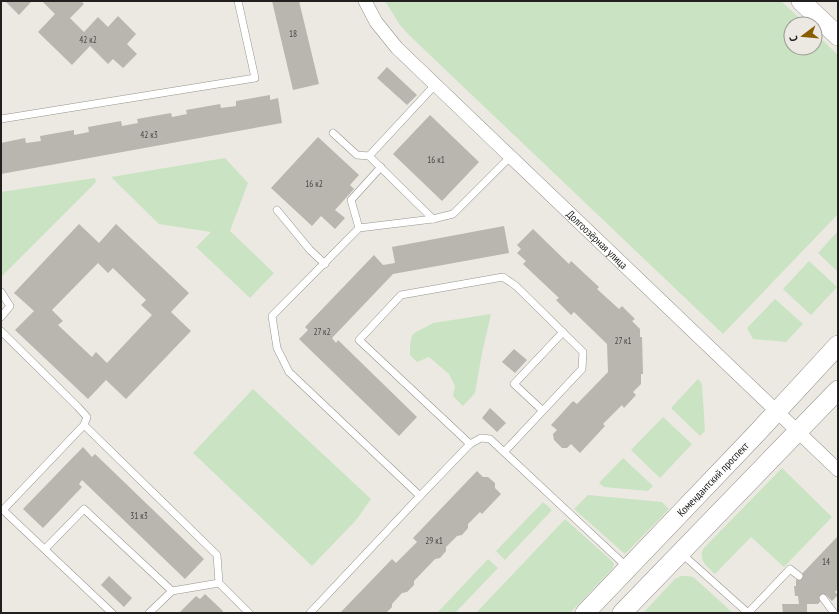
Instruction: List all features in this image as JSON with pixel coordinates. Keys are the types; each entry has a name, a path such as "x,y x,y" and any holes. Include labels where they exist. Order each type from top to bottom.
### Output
{"main road":[{"path":"801,1 838,36"},
{"name":"Комендантский проспект","path":"585,613 838,345"},
{"path":"622,613 838,390"}],"street":[{"name":"Долгоозёрная улица","path":"365,1 376,22 397,48 838,470"}],"lane":[{"path":"1,119 255,78 238,1"},
{"path":"369,156 435,85"},
{"path":"334,134 357,155 369,156 433,219"},
{"path":"420,496 289,372 277,348 272,316 359,228 433,219 453,214 510,157"},
{"path":"359,228 351,200 381,167"},
{"path":"277,210 310,250 325,264"},
{"path":"470,444 358,340 401,295 502,278 516,286 583,352 582,369 542,410 505,452"},
{"path":"1,292 10,306 1,317"},
{"path":"1,331 87,417 84,425 3,510 112,613"},
{"path":"542,410 514,384 563,332"},
{"path":"84,425 217,555 219,583 249,613"},
{"path":"310,613 470,444 481,438 490,439 505,452 628,568"},
{"path":"45,549 84,509 172,591"},
{"path":"680,552 748,613 790,569 799,576"},
{"path":"149,613 172,591 219,583"},
{"path":"823,598 834,613"}],"green space":[{"path":"385,1 781,1 797,16 783,16 783,56 823,56 823,41 838,55 838,214 723,334 400,25"},
{"path":"225,158 248,183 230,231 274,273 250,298 196,247 211,232 159,224 111,177"},
{"path":"95,178 96,182 1,277 1,192"},
{"path":"838,231 838,272 818,253"},
{"path":"809,261 837,287 811,315 783,289"},
{"path":"775,299 803,324 786,342 753,339 747,328"},
{"path":"491,314 475,393 463,406 453,396 455,386 449,374 429,357 417,362 410,355 412,337 417,332 433,323"},
{"path":"698,379 702,384 705,431 700,436 671,408"},
{"path":"253,389 371,499 357,519 312,566 193,453"},
{"path":"663,417 692,444 660,478 631,450"},
{"path":"623,458 653,486 648,491 604,487 599,483"},
{"path":"782,468 832,517 784,567 751,537 715,574 703,560 703,549"},
{"path":"588,495 662,502 669,509 625,554 574,509"},
{"path":"543,502 552,510 505,560 496,551"},
{"path":"565,519 612,561 614,564 613,568 570,613 476,613"},
{"path":"488,559 498,568 455,613 437,613"},
{"path":"681,576 693,577 733,613 643,613 675,579"}],"building":[{"path":"5,1 32,1 19,15"},
{"path":"42,1 81,1 84,4 70,18 84,32 98,17 108,27 118,16 136,34 127,44 137,54 123,68 113,59 108,64 90,46 72,65 38,32 55,14"},
{"path":"272,1 299,1 319,84 293,90"},
{"path":"387,67 417,95 407,105 377,78"},
{"path":"270,95 270,100 278,98 282,123 1,174 1,143 25,138 26,143 41,141 40,136 74,130 74,135 89,132 88,127 121,121 122,126 138,123 137,119 171,113 172,117 187,114 186,110 220,104 221,108 236,106 236,101"},
{"path":"430,115 479,162 442,201 393,154"},
{"path":"318,137 359,175 350,185 354,189 335,210 345,218 335,229 321,216 312,226 271,188"},
{"path":"79,224 99,243 116,224 189,293 171,312 191,331 126,399 106,380 88,399 15,330 34,311 14,293","holes":["98,263 108,273 113,268 146,300 141,305 152,315 107,363 96,352 92,357 58,325 63,321 52,310"]},
{"path":"504,226 509,253 393,274 332,338 336,343 338,340 417,417 399,436 299,339 308,330 305,327 374,255 383,265 395,263 392,247"},
{"path":"533,229 569,264 571,261 599,287 597,289 619,309 622,306 635,319 632,321 640,329 640,337 642,337 643,374 641,374 641,384 633,392 636,395 624,408 622,405 603,424 605,426 580,453 571,444 567,448 562,448 554,440 553,434 557,430 551,425 573,401 577,404 608,372 607,344 574,312 571,315 556,300 559,298 523,264 526,261 517,253 521,249 517,245"},
{"path":"514,349 527,360 515,373 502,362"},
{"path":"490,408 506,423 497,432 482,418"},
{"path":"83,447 92,457 95,454 204,559 185,579 82,480 79,484 82,487 43,528 23,509"},
{"path":"477,471 483,477 488,477 495,483 495,488 501,494 482,514 480,512 468,524 468,528 462,535 457,536 446,547 446,551 440,558 435,559 414,581 414,585 407,592 402,593 386,613 340,613 392,559 396,563 417,542 413,538"},
{"path":"838,536 838,589 835,592 838,595 832,601 826,595 818,604 807,604 807,613 783,613 782,604 799,604 798,596 795,596 794,586 796,586 796,580"},
{"path":"109,576 132,598 124,607 101,585"},
{"path":"205,594 223,611 222,613 179,613 196,596 200,599"}]}
